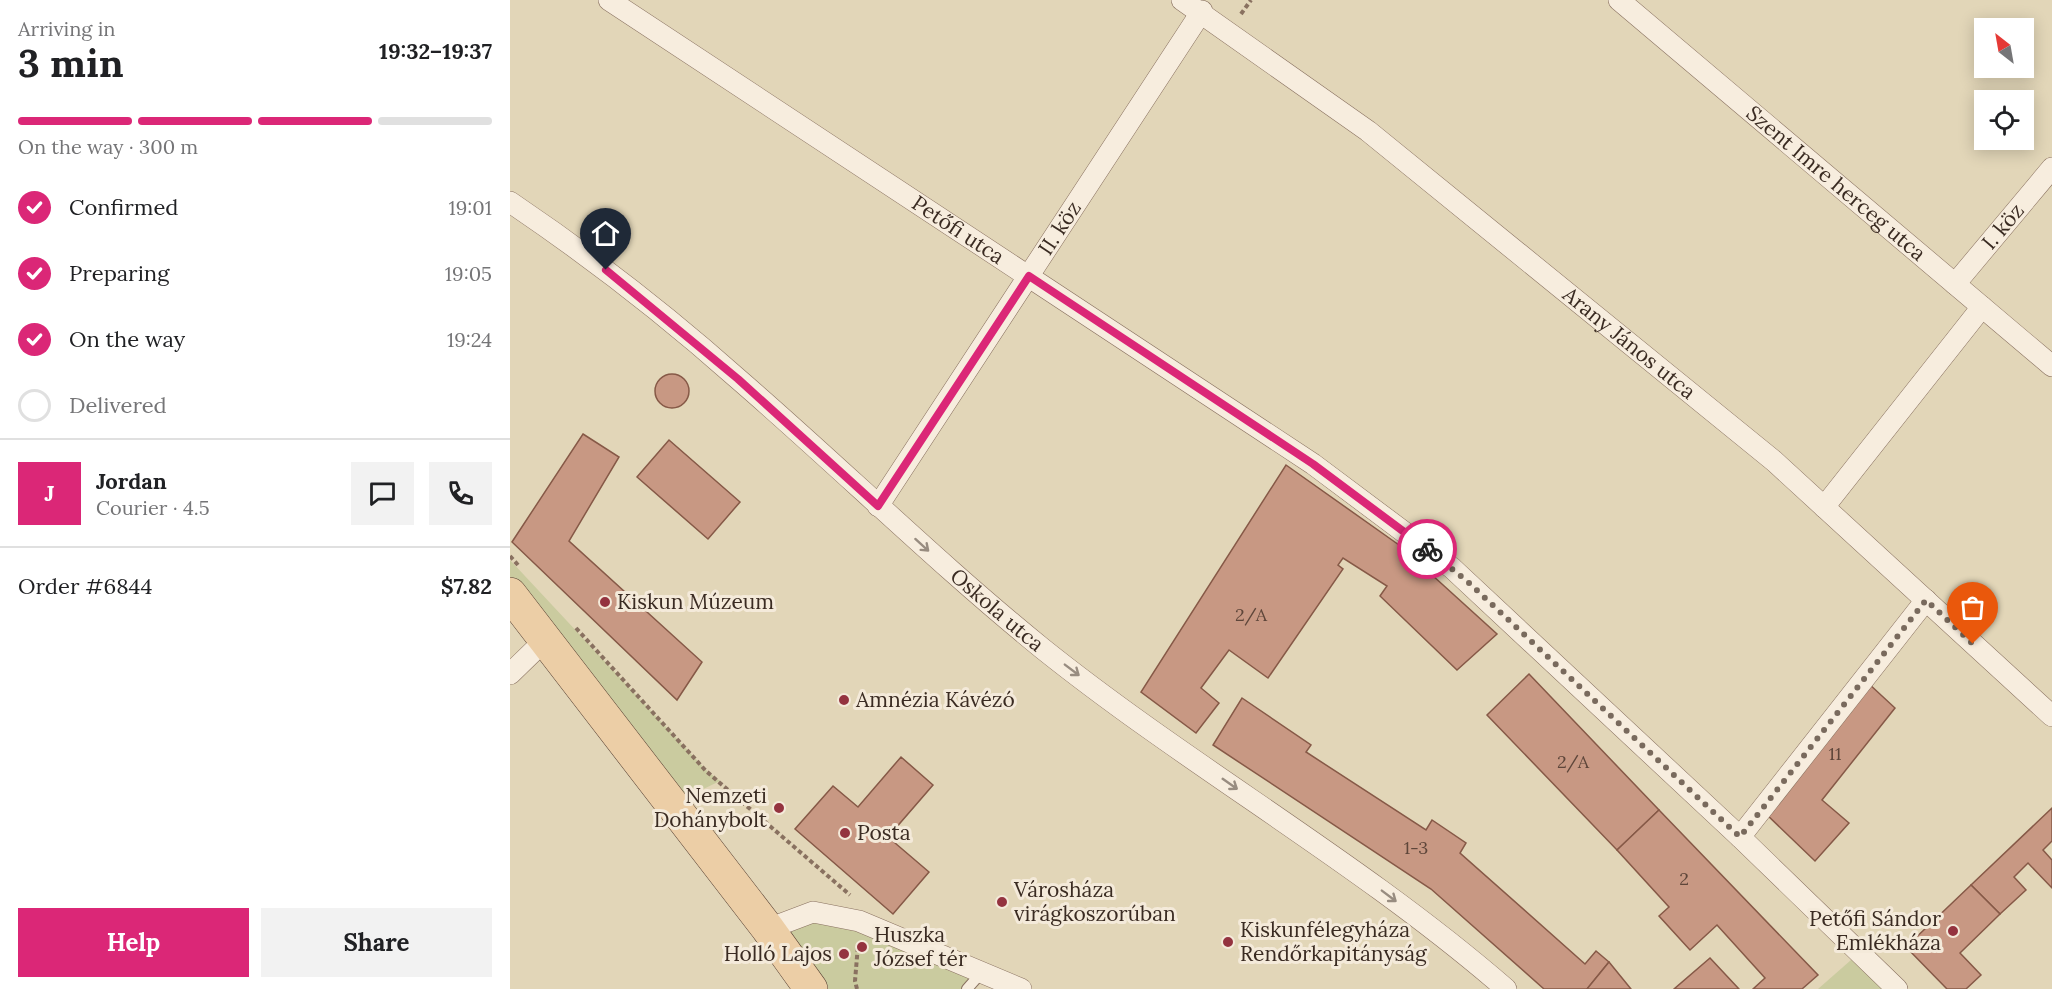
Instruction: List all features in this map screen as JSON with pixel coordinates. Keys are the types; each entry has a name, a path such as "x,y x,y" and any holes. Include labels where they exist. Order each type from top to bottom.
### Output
{"main road":[{"path":"518,584 559,633 811,989"}],"street":[{"name":"Petőfi utca","path":"609,0 1313,464 1452,568 1740,837 1885,985"},
{"name":"Arany János utca","path":"1182,0 1202,11 1368,131 1774,461 2052,716"},
{"name":"Szent Imre herceg utca","path":"1619,0 2052,366"},
{"name":"II. köz","path":"878,506 1202,11"},
{"name":"I. köz","path":"1954,284 2052,168"},
{"name":"Oskola utca","path":"510,202 572,243 640,296 738,379 878,506 1045,650 1181,750 1359,872 1460,949 1506,989"},
{"path":"1824,507 1982,307"},
{"path":"1740,837 1926,600"},
{"path":"510,674 559,633"},
{"path":"768,928 813,912 859,921 1021,989"}],"lane":[{"path":"967,989 982,972"}],"path":[{"path":"510,556 518,584"},
{"path":"559,633 706,771 848,893"},
{"path":"857,989 855,981 859,921"}],"shaded area":[{"path":"510,0 2052,0 2052,989 510,989"}],"green space":[{"path":"510,560 707,771 720,781 664,808 510,604"},
{"path":"813,912 981,973 967,989 801,989 760,934"},
{"path":"1859,953 1897,989 1818,989"}],"building":[{"path":"672,374 684,379 689,391 684,403 672,408 660,403 655,391 660,379"},
{"name":"Kiskun Múzeum","path":"583,434 619,457 569,541 702,662 677,700 512,542"},
{"path":"669,440 740,502 708,539 637,477"},
{"path":"1286,465 1399,545 1497,634 1457,670 1380,596 1387,586 1343,558 1338,565 1343,569 1268,678 1229,650 1201,688 1219,703 1196,733 1141,692"},
{"path":"1529,674 1659,810 1617,850 1487,715"},
{"path":"1868,683 1895,708 1822,800 1849,823 1815,861 1765,813"},
{"path":"1242,698 1311,745 1306,752 1426,830 1432,820 1466,843 1460,853 1585,964 1596,951 1609,962 1587,989 1544,989 1431,889 1213,745"},
{"name":"Posta","path":"901,757 933,785 888,837 929,872 893,914 795,829 833,786 858,807"},
{"path":"2052,808 2052,841 2043,850 2052,860 2052,888 2028,863 2014,877 2026,890 2000,914 1971,885"},
{"path":"1659,810 1818,975 1802,989 1753,989 1765,978 1717,925 1690,950 1659,916 1669,907 1617,850"},
{"name":"Petőfi Sándor Emlékháza","path":"1971,885 2000,914 1960,953 1981,975 1966,989 1947,989 1906,947"},
{"path":"1710,958 1739,989 1674,989"},
{"path":"1609,962 1631,989 1587,989"}],"way so far":[{"path":"1427,549 1467,581 1740,837 1926,600 1973,644"}],"place":[{"name":"Kiskun Múzeum","path":"605,602"},
{"name":"Amnézia Kávézó","path":"844,700"},
{"name":"Nemzeti Dohánybolt","path":"779,808"},
{"name":"Posta","path":"845,833"},
{"name":"Városháza virágkoszorúban","path":"1002,902"},
{"name":"Petőfi Sándor Emlékháza","path":"1953,931"},
{"name":"Kiskunfélegyháza Rendőrkapitányság","path":"1228,942"},
{"name":"Huszka József tér","path":"862,947"},
{"name":"Holló Lajos","path":"844,954"}],"route":[{"path":"606,270 738,379 878,506 1029,276 1313,464 1427,549"}]}
